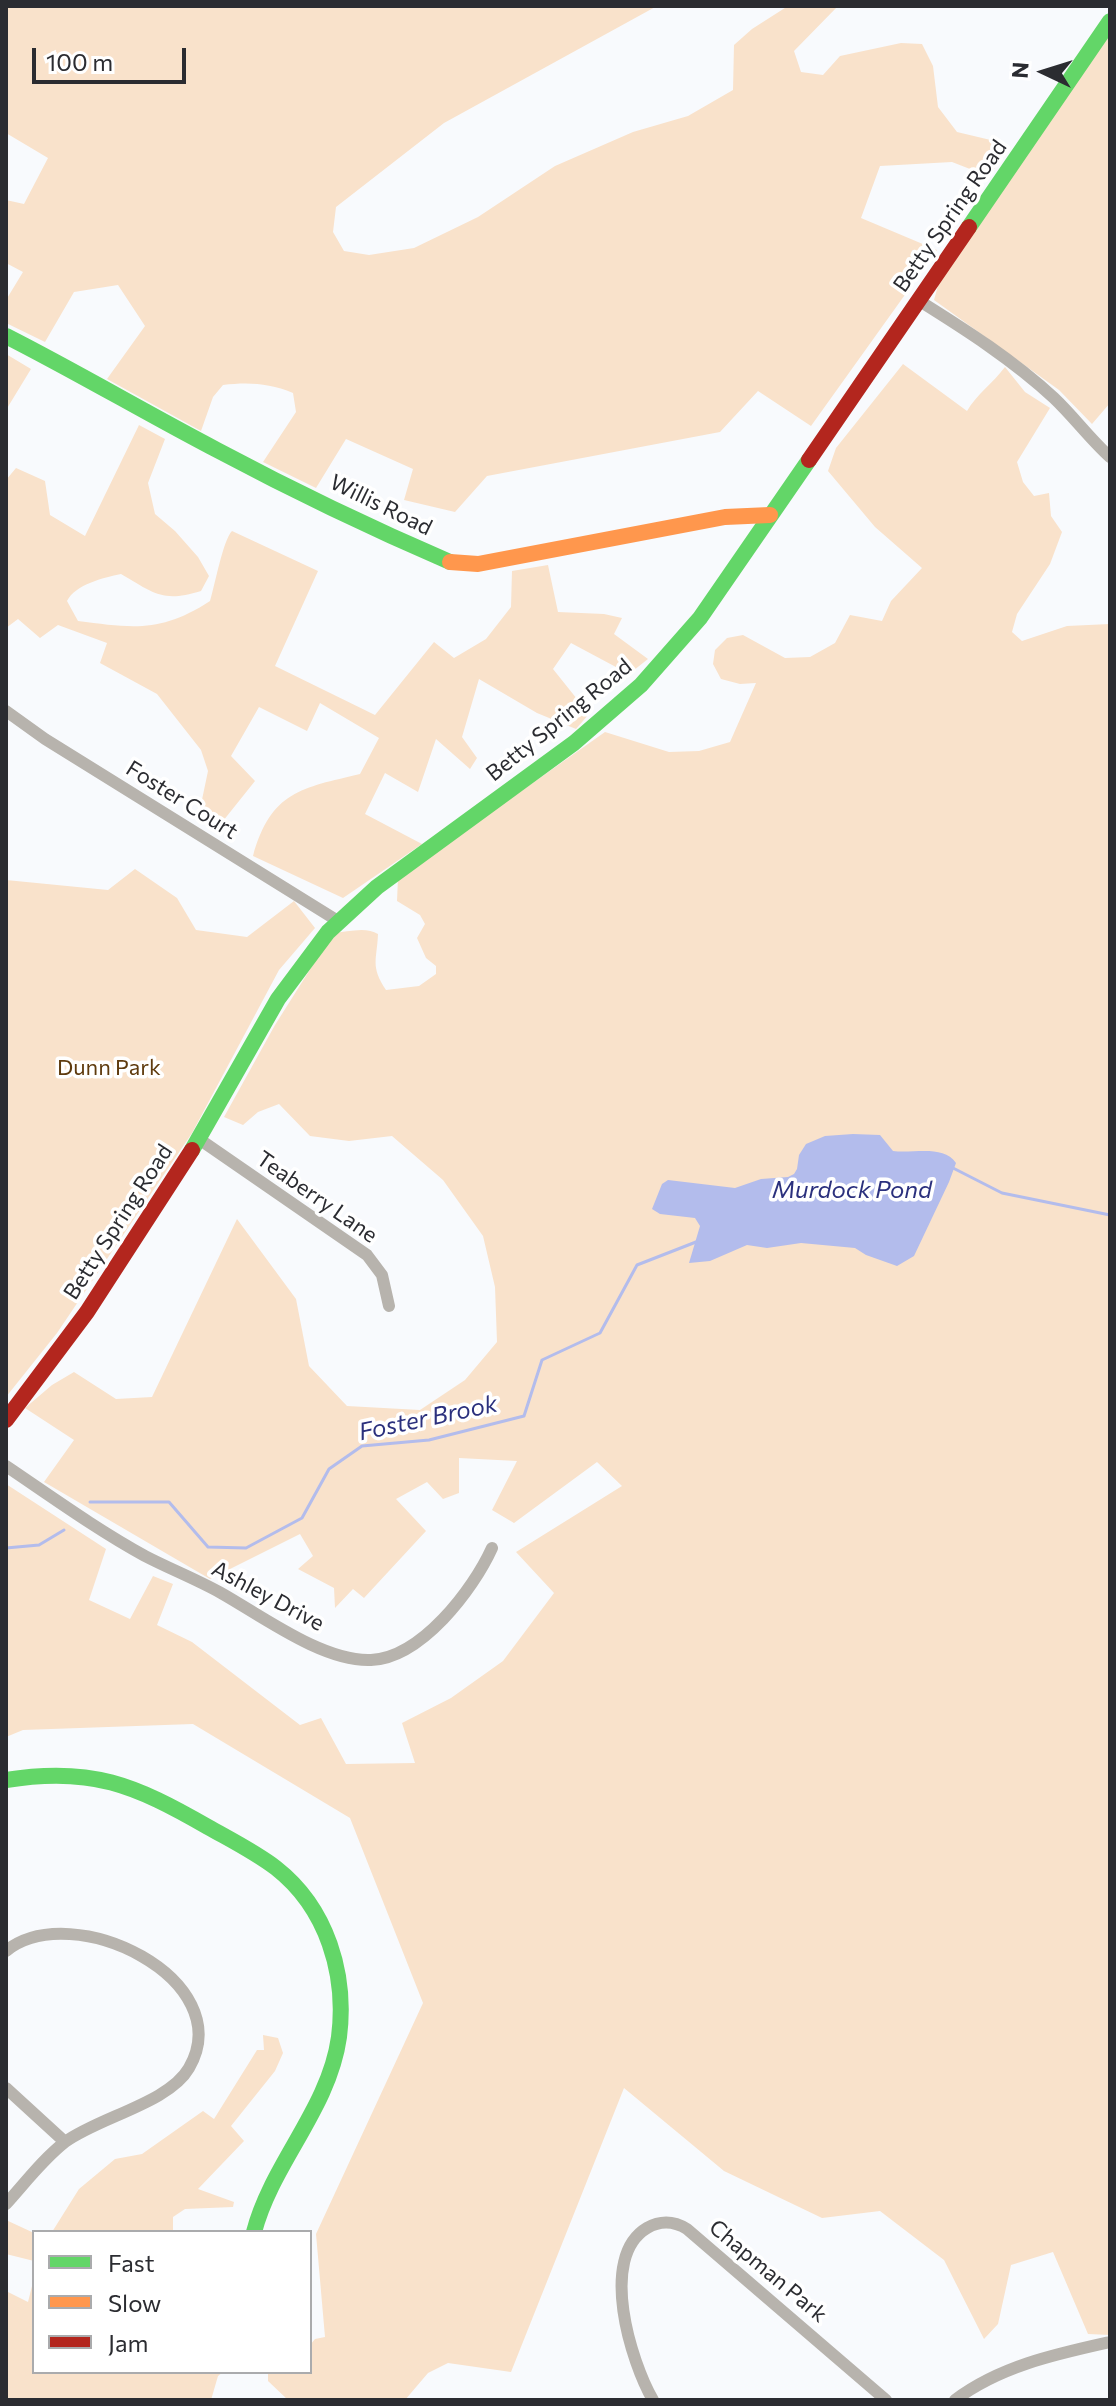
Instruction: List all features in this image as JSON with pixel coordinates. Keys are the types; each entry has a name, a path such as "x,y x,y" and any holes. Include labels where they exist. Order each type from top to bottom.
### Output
{"street":[{"name":"Betty Spring Road","path":"6,1420 83,1315 199,1139 289,981 338,921 383,882 587,732 634,691 687,636 1110,21"},
{"path":"918,300 1024,372 1065,408 1110,457"},
{"name":"Willis Road","path":"6,336 100,384 218,451 453,563 478,564 725,517 770,515"},
{"name":"Foster Court","path":"6,711 45,739 338,921"},
{"name":"Teaberry Lane","path":"199,1139 367,1255 382,1275 389,1306"},
{"name":"Ashley Drive","path":"6,1466 89,1523 145,1556 319,1647 361,1660 386,1657 434,1626 482,1571 492,1548"},
{"path":"6,1780 37,1775 80,1775 122,1783 160,1798 271,1865 296,1886 320,1920 330,1940 338,1979 341,2012 335,2062 323,2092 263,2202 255,2230"},
{"path":"6,1951 23,1940 53,1933 77,1933 99,1938 128,1950 166,1974 184,1993 195,2013 197,2028 195,2051 189,2068 177,2083 162,2094 119,2112 65,2142 6,2204"},
{"path":"6,2088 65,2142"},
{"name":"Chapman Park","path":"653,2400 634,2359 627,2333 622,2273 625,2255 635,2238 654,2225 670,2222 687,2229 886,2400"},
{"path":"955,2400 984,2381 1016,2366 1110,2342"}],"green space":[{"path":"6,6 657,6 444,123 336,207 333,232 344,251 369,255 414,248 478,217 555,166 633,132 688,116 733,90 734,45 752,29 788,6 838,6 794,51 801,72 823,75 840,56 901,43 922,44 933,66 938,107 957,132 999,142 1006,153 992,172 970,169 952,162 880,166 861,218 937,250 811,426 758,391 720,432 487,476 455,512 404,500 413,469 346,439 316,488 263,462 296,412 293,393 258,384 223,385 213,397 201,431 107,379 145,326 118,285 74,292 45,342 6,323 6,300 23,272 6,263 6,200 24,204 48,158 6,133"},
{"path":"1110,29 1110,403 1092,424 1059,390 934,300 939,282"},
{"path":"6,354 31,369 6,410"},
{"path":"903,364 967,411 1005,367 1025,392 1050,408 1017,462 1023,482 1034,496 1049,493 1051,516 1062,532 1050,564 1017,614 1012,632 1022,641 1067,626 1110,624 1110,2335 1088,2334 1053,2252 1011,2265 998,2324 984,2339 944,2260 880,2211 822,2218 724,2171 624,2088 511,2372 448,2363 428,2373 405,2400 288,2400 268,2381 268,2374 312,2374 312,2343 325,2337 316,2234 423,2003 350,1818 193,1724 23,1730 6,1737 6,1484 106,1549 89,1600 130,1619 153,1576 173,1584 157,1625 192,1642 300,1725 321,1718 346,1764 415,1763 402,1723 451,1698 503,1661 554,1593 516,1552 622,1486 597,1462 514,1523 492,1510 517,1461 459,1458 459,1493 443,1499 427,1482 396,1499 426,1531 364,1598 353,1589 335,1608 334,1588 298,1569 313,1556 300,1534 210,1579 44,1482 74,1440 25,1408 52,1385 74,1372 116,1399 152,1397 237,1219 296,1299 309,1366 347,1406 420,1410 465,1380 497,1342 495,1287 483,1236 443,1180 392,1136 349,1141 310,1136 279,1104 258,1112 243,1125 224,1117 275,1025 333,933 362,930 378,934 376,969 386,990 419,986 436,974 436,966 426,958 417,938 425,924 420,915 397,901 398,878 605,732 669,752 699,751 730,742 756,683 740,684 721,679 713,664 715,650 727,638 743,635 785,658 810,657 835,643 850,615 882,621 891,601 922,568 875,527 828,471 836,448"},
{"path":"139,425 165,439 148,483 155,514 198,557 209,576 201,591 177,596 151,591 121,574 98,580 77,590 67,601 78,621 146,626 176,619 193,611 210,601 222,553 232,531 318,571 275,666 375,715 434,642 454,658 486,639 511,607 512,571 548,565 558,612 622,618 614,634 648,659 629,674 571,643 553,669 589,714 576,729 537,713 479,679 462,737 477,758 470,769 436,739 418,792 385,773 365,814 422,844 343,898 253,856 260,834 279,805 305,789 360,774 379,738 320,703 307,731 259,707 231,756 255,781 223,821 199,814 208,771 201,750 157,694 100,663 107,643 58,625 40,638 18,619 6,628 6,480 16,468 45,481 50,515 85,536"},
{"name":"Dunn Park","path":"135,869 177,898 196,930 247,937 294,901 315,928 279,970 192,1133 57,1333 6,1397 6,880 108,890"},
{"path":"263,2035 278,2038 283,2053 275,2071 231,2126 244,2141 198,2189 234,2202 233,2207 185,2209 173,2217 173,2230 53,2230 79,2189 115,2159 142,2154 203,2111 214,2119 257,2050 264,2050"},
{"path":"6,2220 32,2232 32,2260 6,2254"},
{"path":"32,2286 32,2374 220,2374 211,2400 6,2400 6,2291 28,2302"}],"water":[{"name":"Murdock Pond","path":"880,1135 893,1151 936,1152 956,1163 914,1256 897,1266 855,1248 801,1243 767,1248 747,1245 710,1261 689,1263 700,1226 695,1218 660,1214 652,1209 662,1184 668,1180 735,1188 761,1179 788,1177 797,1169 799,1155 806,1144 825,1136"}],"waterway":[{"name":"Foster Brook","path":"953,1168 1002,1193 1110,1215"},
{"name":"Foster Brook","path":"90,1502 169,1502 208,1547 246,1548 302,1518 329,1469 362,1446 429,1440 524,1416 542,1360 600,1333 637,1265 696,1242"},
{"name":"Foster Brook","path":"6,1548 39,1545 64,1530"}],"traffic: fast":[{"path":"969,227 1110,21"},
{"path":"6,336 274,480 450,562"},
{"path":"192,1150 278,999 328,932 377,887 574,743 641,685 700,618 809,460"},
{"path":"6,1780 36,1776 88,1778 112,1782 158,1800 243,1846 276,1868 294,1884 320,1922 330,1944 340,1990 339,2037 324,2088 273,2183 255,2230"}],"traffic: slow":[{"path":"450,562 478,564 725,517 770,515"}],"traffic: jam":[{"path":"809,460 969,227"},
{"path":"6,1420 87,1312 192,1150"}]}
